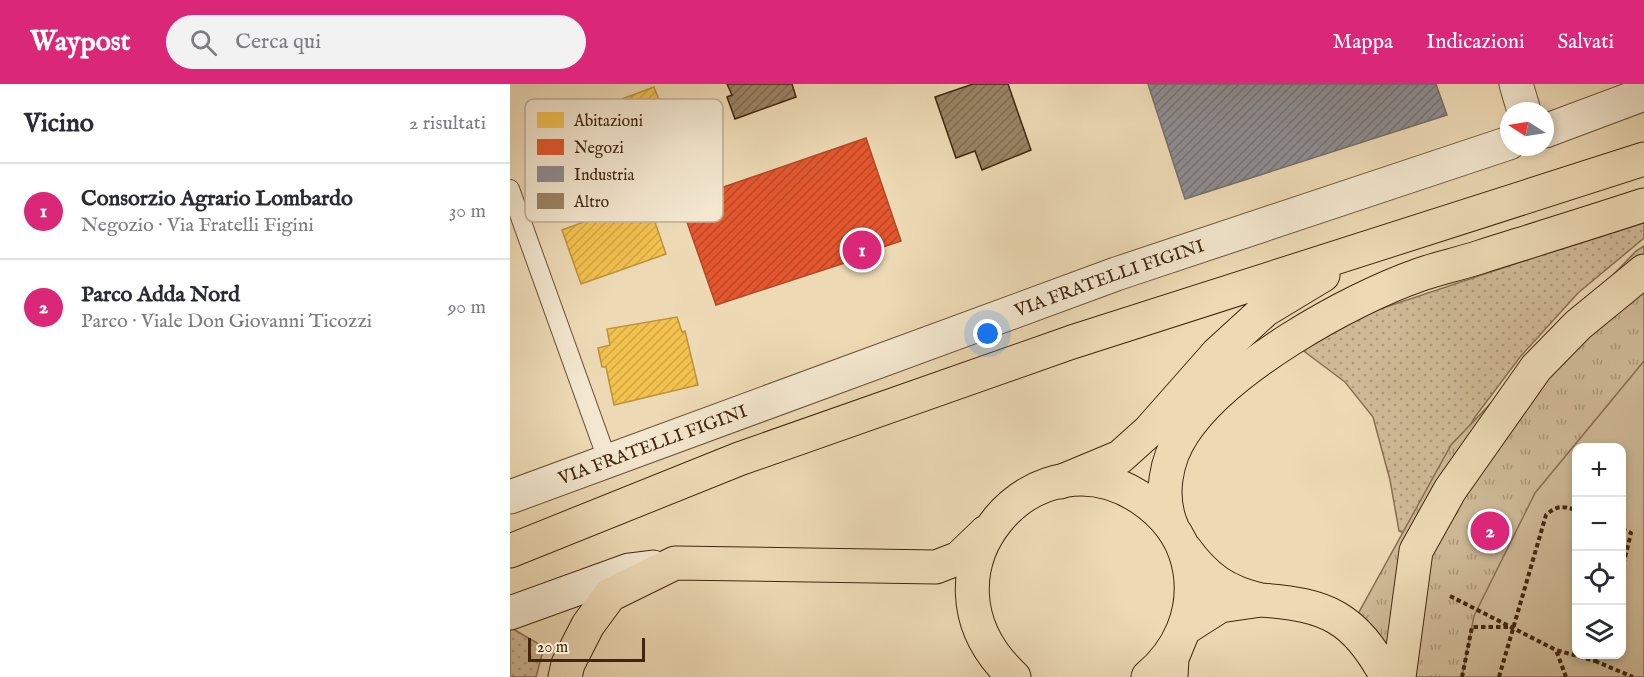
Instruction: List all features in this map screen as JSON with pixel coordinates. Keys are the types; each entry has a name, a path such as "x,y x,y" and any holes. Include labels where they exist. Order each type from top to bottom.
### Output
{"main road":[{"path":"510,551 739,459 1072,342 1644,159"},
{"path":"1171,677 1172,658 1190,608 1192,585 1188,563 1166,512 1164,486 1174,451 1184,433 1215,397 1263,356 1314,326 1418,275 1644,205"},
{"path":"565,677 568,664 588,625 610,595 675,563 936,567 959,558 1025,495 1120,457 1149,431 1218,354 1265,310 1382,242"},
{"path":"1399,677 1416,551 1450,490 1536,368 1578,325 1644,271"},
{"path":"1060,482 1102,481 1123,488 1158,511 1200,570 1237,594 1261,600 1292,602 1336,615 1361,636 1387,677"},
{"path":"997,520 984,538 976,559 972,581 972,603 977,625 986,645 1014,677"},
{"path":"1148,677 1174,650 1184,629 1220,606 1261,600"}],"street":[{"path":"1516,84 1521,102"},
{"path":"1554,128 1644,94"},
{"name":"VIA FRATELLI FIGINI","path":"510,497 607,459 1116,274 1500,146"},
{"path":"510,613 629,570 675,563"}],"lane":[{"path":"510,189 607,459"}],"path":[{"path":"1499,677 1546,515 1554,508 1562,506 1572,509"},
{"path":"1626,531 1631,533 1626,554"},
{"path":"1450,596 1556,650 1595,661 1633,677"},
{"path":"1462,677 1472,627 1513,627"},
{"path":"1556,650 1566,677"}],"green space":[{"path":"1644,221 1644,238 1578,293 1520,357 1475,417 1408,535 1399,531 1390,480 1373,417 1345,382 1297,346 1299,336"},
{"path":"1644,246 1644,677 1368,677 1358,614 1451,445 1636,251"},
{"path":"1644,361 1644,677 1462,677 1474,616 1535,493 1572,448 1572,659 1626,659 1626,443 1576,443"},
{"path":"513,629 544,647 536,677 510,677 510,630"}],"building: Abitazioni":[{"path":"654,87 659,99 622,99"},
{"path":"584,222 655,222 666,254 581,284 562,230"},
{"path":"677,317 682,332 685,331 698,385 614,405 606,367 602,367 598,348 610,345 607,329"}],"building: Negozi":[{"path":"866,138 901,241 868,252 869,255 716,305 687,222 723,222 723,187"}],"building: Industria":[{"path":"1148,84 1436,84 1447,115 1185,199"}],"building: Altro":[{"path":"727,84 792,84 796,97 735,119 727,97 732,95"},
{"path":"973,84 1008,84 1031,150 982,170 975,151 956,158 935,97"}],"place":[{"name":"Consorzio Agrario Lombardo","path":"862,250"},
{"name":"Parco Adda Nord","path":"1490,531"}]}
